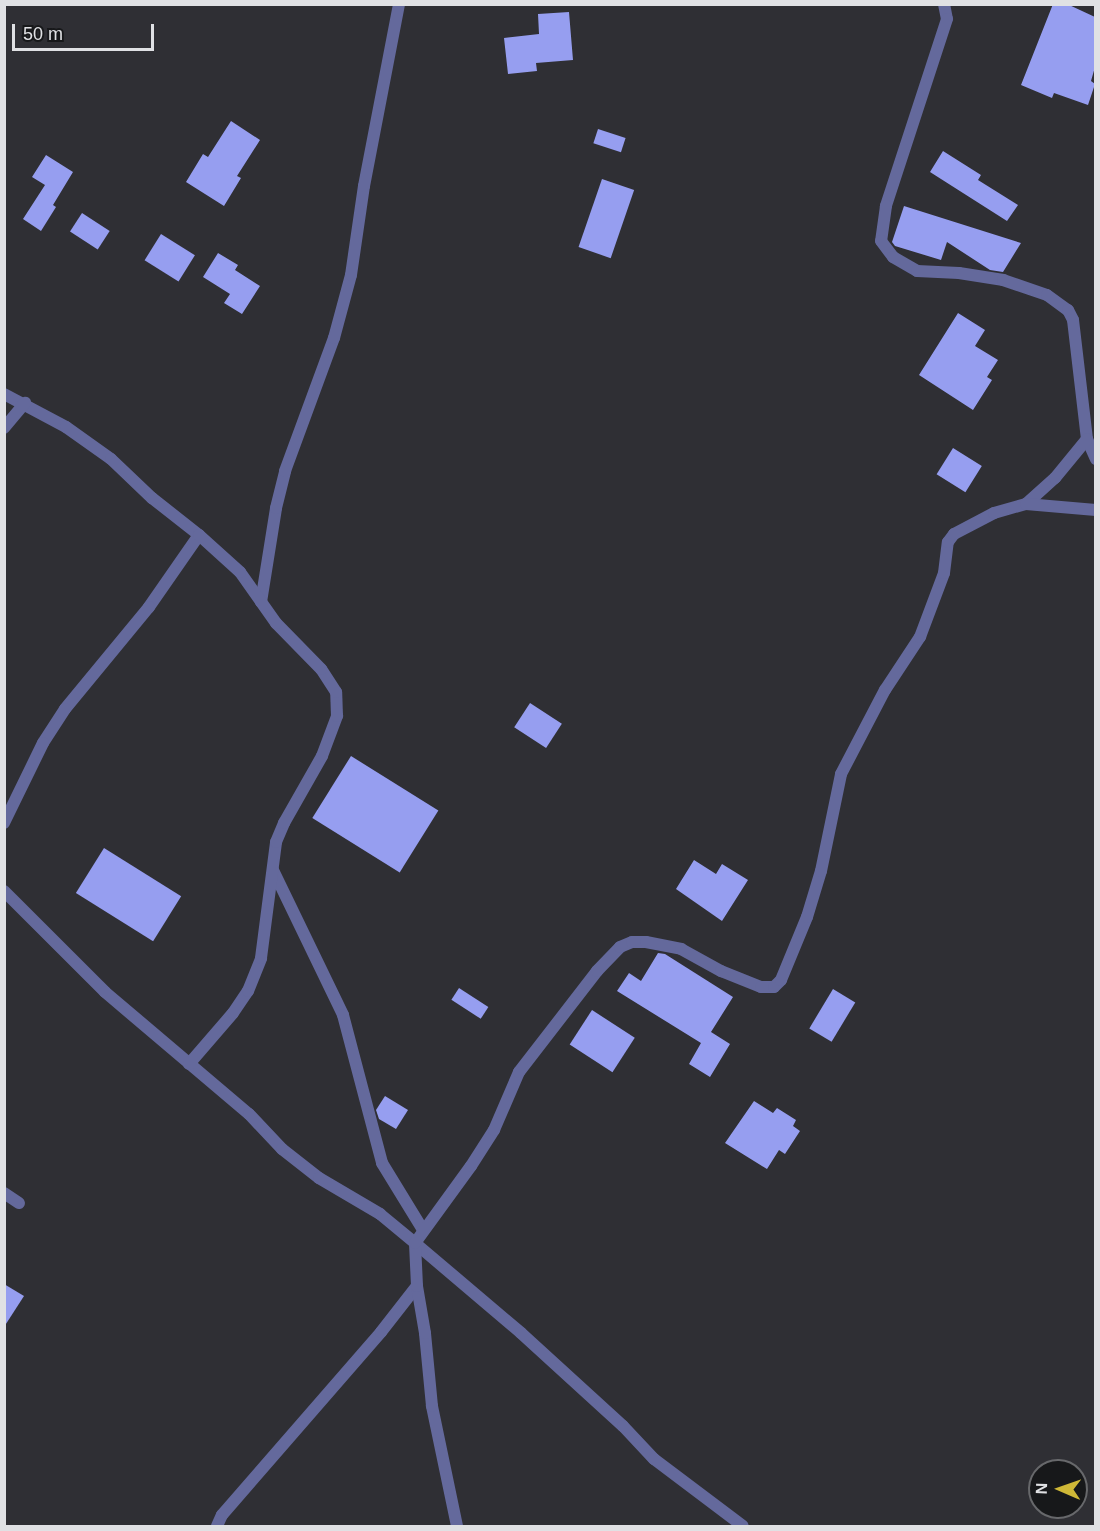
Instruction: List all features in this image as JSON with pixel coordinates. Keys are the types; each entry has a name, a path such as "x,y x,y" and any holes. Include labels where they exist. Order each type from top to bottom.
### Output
{"street":[{"path":"261,602 276,508 285,471 334,338 351,275 364,186 399,4"},
{"path":"944,4 947,19 886,206 881,241 893,257 917,271 959,273 1003,280 1047,295 1068,310 1073,320 1087,439 1095,459"},
{"path":"4,394 25,403 66,427 111,459 152,498 199,535 240,572 276,623 321,669 336,692 338,716 322,756 284,823 276,842 261,958 248,991 233,1013 189,1064"},
{"path":"4,428 25,403"},
{"path":"1026,504 1055,478 1087,439"},
{"path":"457,1527 432,1406 425,1333 417,1286 415,1243 494,1130 519,1072 620,947 632,942 662,944 681,949 751,984 774,987 781,980 807,917 821,871 841,774 895,673 920,637 944,573 948,542 954,534 994,513 1026,504 1095,510"},
{"path":"4,823 43,743 65,709 149,607 199,535"},
{"path":"273,869 342,1015 382,1163 423,1230"},
{"path":"4,891 105,992 249,1114 282,1149 319,1178 380,1214 521,1334 623,1426 654,1459 742,1527"},
{"path":"4,1193 19,1203"},
{"path":"217,1527 222,1515 374,1341 417,1286"}],"building":[{"path":"1053,4 1067,4 1095,17 1095,67 1091,81 1095,84 1088,105 1054,93 1052,98 1021,85"},
{"path":"569,12 573,60 536,63 537,71 508,74 504,38 539,34 538,14"},
{"path":"231,121 260,140 237,176 241,178 224,206 186,182 203,154 208,157"},
{"path":"598,129 626,138 621,152 593,143"},
{"path":"943,151 981,175 978,180 1018,205 1007,221 930,172"},
{"path":"46,155 73,172 53,205 56,207 41,231 23,219 45,185 32,177"},
{"path":"602,179 634,190 611,258 579,247"},
{"path":"904,206 1021,243 1003,272 990,270 947,242 941,260 895,246 892,242"},
{"path":"82,213 110,231 98,249 70,231"},
{"path":"161,234 195,255 178,281 145,260"},
{"path":"218,253 238,265 235,270 260,286 242,314 224,303 230,294 203,277"},
{"path":"958,313 985,330 975,346 998,360 987,377 992,380 973,410 919,375"},
{"path":"953,448 982,466 965,492 937,474"},
{"path":"530,703 562,724 546,748 514,727"},
{"path":"351,756 438,811 400,872 312,818"},
{"path":"104,848 181,896 153,941 76,893"},
{"path":"694,860 716,874 722,864 748,880 722,921 676,889"},
{"path":"658,953 665,954 733,997 711,1032 730,1044 710,1077 689,1064 701,1043 617,991 629,973 641,981"},
{"path":"459,988 488,1007 481,1019 451,1000"},
{"path":"833,989 855,1002 832,1042 809,1028"},
{"path":"592,1010 635,1038 612,1072 570,1044"},
{"path":"385,1096 408,1110 396,1129 379,1119 376,1110"},
{"path":"754,1101 773,1113 777,1108 796,1120 793,1126 800,1131 785,1154 779,1150 767,1169 725,1143"},
{"path":"4,1284 24,1296 4,1327"}]}
